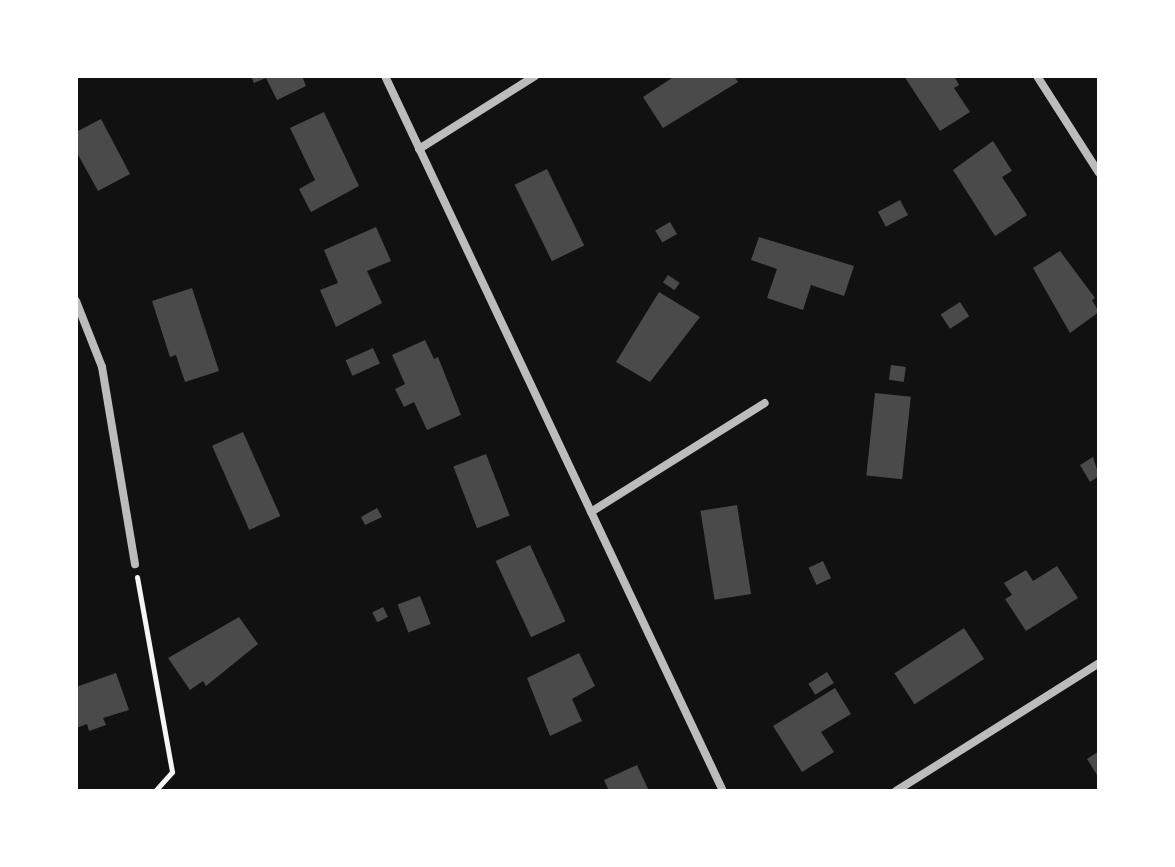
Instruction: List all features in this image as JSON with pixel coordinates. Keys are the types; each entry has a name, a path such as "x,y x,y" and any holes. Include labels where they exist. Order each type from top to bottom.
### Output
{"street":[{"path":"385,76 723,791"},
{"path":"419,149 535,76"},
{"path":"1037,76 1099,173"},
{"path":"76,301 102,367 135,564"},
{"path":"591,512 765,403"},
{"path":"896,791 1099,663"}],"path":[{"path":"135,564 172,772 155,791"}],"building":[{"path":"251,76 302,76 306,86 277,100 266,78 254,83"},
{"path":"675,76 734,76 738,82 663,128 643,97"},
{"path":"904,76 954,76 959,85 954,88 970,112 940,131"},
{"path":"324,112 359,186 311,212 299,189 315,180 290,128"},
{"path":"101,119 130,174 98,191 76,151 76,132"},
{"path":"993,141 1012,171 1002,177 1027,215 995,236 953,170"},
{"path":"547,169 584,245 552,261 515,185"},
{"path":"900,200 908,215 886,227 878,212"},
{"path":"670,222 677,234 662,243 655,230"},
{"path":"376,227 391,261 367,271 382,303 336,327 320,290 338,283 324,250"},
{"path":"759,237 854,266 844,296 811,285 803,310 767,298 777,269 751,260"},
{"path":"1060,251 1095,298 1092,300 1099,312 1070,333 1033,268"},
{"path":"668,275 680,283 675,290 663,282"},
{"path":"192,288 219,371 185,382 176,355 170,357 152,301"},
{"path":"659,292 700,317 650,382 616,362"},
{"path":"960,302 969,316 950,329 941,315"},
{"path":"425,340 434,359 438,357 461,415 427,430 414,402 404,407 395,389 405,384 392,355"},
{"path":"373,348 380,364 353,376 346,360"},
{"path":"891,365 906,367 904,382 889,380"},
{"path":"875,393 911,397 902,479 866,476"},
{"path":"243,432 280,516 249,530 212,446"},
{"path":"486,454 510,516 477,528 453,467"},
{"path":"1093,457 1099,476 1090,482 1080,465"},
{"path":"737,505 751,594 715,600 700,511"},
{"path":"377,508 382,517 365,525 361,517"},
{"path":"530,545 565,621 531,637 496,561"},
{"path":"823,561 831,578 817,585 808,568"},
{"path":"1057,566 1078,598 1026,631 1005,599 1012,595 1004,583 1026,570 1033,581"},
{"path":"420,596 431,624 408,633 398,605"},
{"path":"383,607 388,617 377,622 372,612"},
{"path":"239,617 258,644 206,686 203,681 190,690 168,658"},
{"path":"964,628 984,659 915,704 894,673"},
{"path":"579,653 595,686 572,699 582,721 550,736 527,678"},
{"path":"827,672 834,683 815,695 808,684"},
{"path":"116,673 129,710 103,718 106,725 89,731 87,724 76,728 76,687"},
{"path":"835,688 851,714 821,732 834,752 802,772 773,726"},
{"path":"1099,751 1099,778 1087,759"},
{"path":"637,765 649,791 609,791 604,780"}]}
